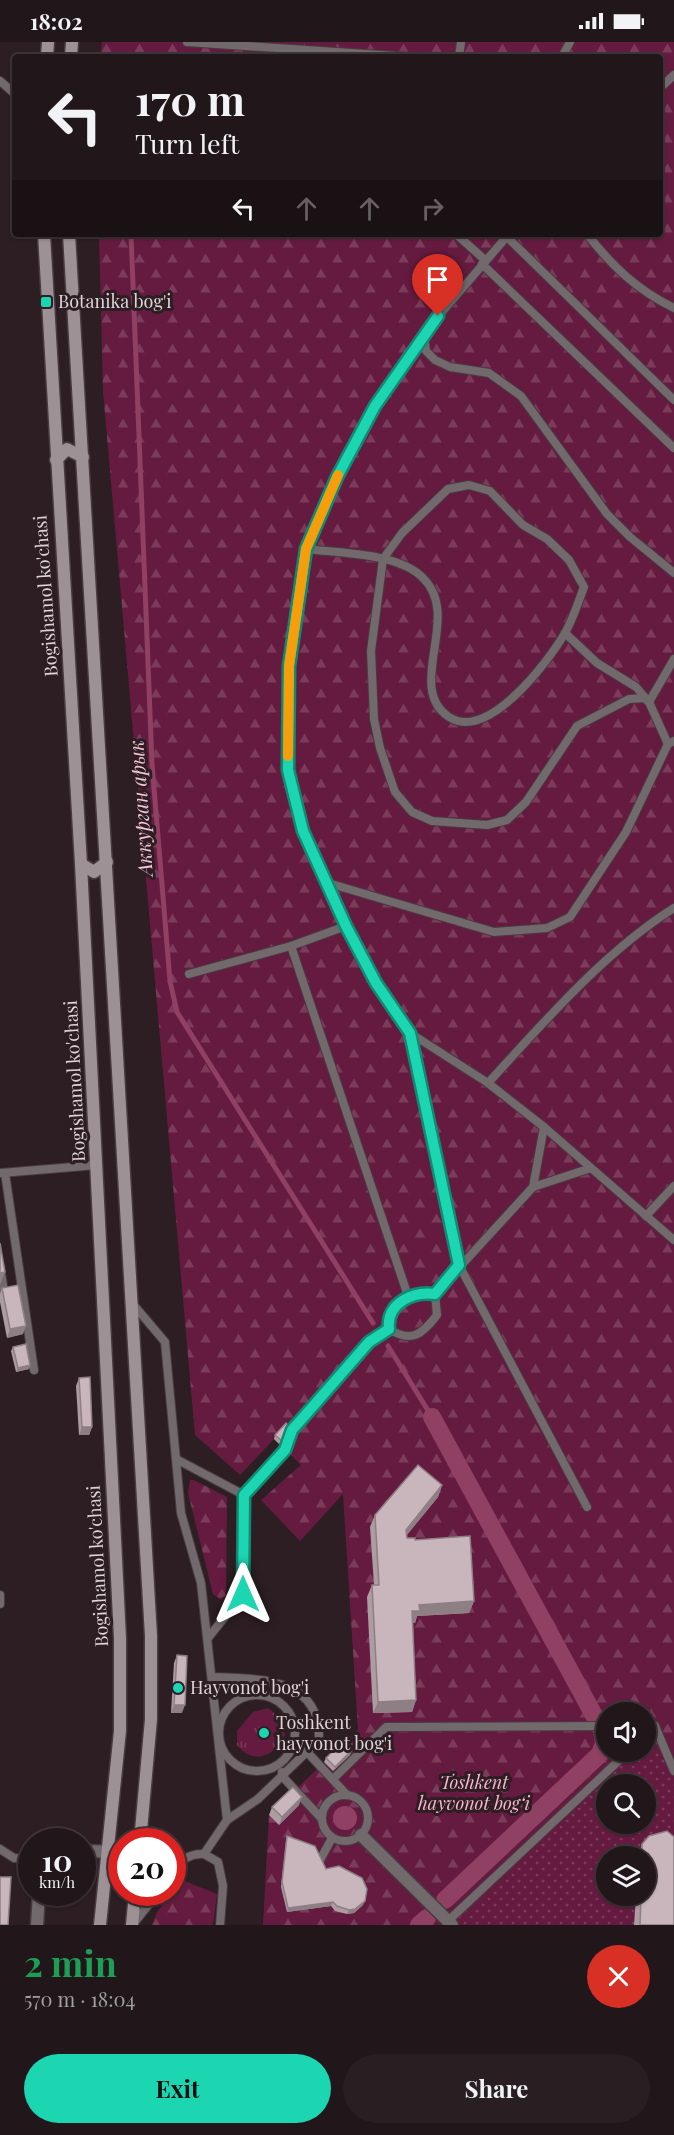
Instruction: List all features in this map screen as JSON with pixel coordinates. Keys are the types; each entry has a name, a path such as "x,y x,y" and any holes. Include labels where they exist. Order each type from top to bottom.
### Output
{"main road":[{"name":"Bogishamol ko'chasi","path":"44,237 81,864 121,1682 116,1828"},
{"path":"69,237 153,1678 141,1828"},
{"path":"56,460 67,449 83,457"},
{"path":"81,864 94,872 107,862"},
{"name":"Bogishamol ko'chasi","path":"100,1925 108,1886"},
{"path":"133,1924 134,1906"}],"street":[{"path":"361,1835 450,1923"},
{"path":"38,1925 39,1906"}],"lane":[{"path":"187,42 369,54"},
{"path":"663,85 674,75"},
{"path":"0,81 12,91"},
{"path":"459,237 674,448"},
{"path":"506,237 423,333 375,406 337,477 306,549 289,666 288,770 303,831 346,926 376,983 410,1033 459,1265 587,1507"},
{"path":"510,237 674,400"},
{"path":"589,237 616,269 631,282 674,308"},
{"path":"423,333 426,351 435,360 450,367 489,373 521,396 607,514 630,537 674,573"},
{"path":"306,549 382,559 411,568 423,577 438,598 433,694 442,711 456,720 472,722 496,714 544,662 565,633 584,587 569,560 547,539 524,525 490,491 469,484 448,489 402,533 382,559 371,651 374,719 391,784 400,800 420,816 432,821 461,825 487,825 507,820 526,802 578,726 629,699 644,698 649,702"},
{"path":"328,884 494,932 547,928 570,917 620,842 671,743 649,702 636,687 597,663 565,633"},
{"path":"649,702 674,659"},
{"path":"488,1083 600,968 640,932 674,908"},
{"path":"189,974 291,946 346,926"},
{"path":"291,946 408,1296"},
{"path":"410,1033 488,1083 674,1240"},
{"path":"533,1187 544,1128"},
{"path":"34,1370 2,1173 97,1165"},
{"path":"389,1329 402,1337 410,1337 430,1324 436,1315 435,1294 459,1265 533,1187 591,1168"},
{"path":"646,1216 674,1186"},
{"path":"0,1266 3,1285 0,1294"},
{"path":"389,1329 388,1320 392,1310 408,1296 421,1293 435,1294"},
{"path":"132,1303 165,1341 181,1513 201,1583 227,1820"},
{"path":"208,1638 243,1594 244,1495 285,1450 292,1430 362,1350 389,1329"},
{"path":"176,1459 244,1495"},
{"path":"0,1595 0,1604"},
{"path":"204,1854 227,1820 258,1799 319,1740 320,1725 309,1700 294,1688 239,1678 212,1677"},
{"path":"282,1776 284,1760 295,1739 292,1716 276,1699 264,1695 253,1695 232,1705 224,1714 219,1736 229,1758 244,1768 262,1770 284,1760"},
{"path":"333,1779 386,1726 596,1726"},
{"path":"656,1728 674,1771"},
{"path":"295,1739 347,1795 360,1801 368,1814 368,1822 361,1835 347,1841 332,1838 323,1826 321,1818 323,1810 332,1798 347,1795"},
{"path":"450,1923 618,1762"},
{"path":"282,1776 321,1818"},
{"path":"319,1862 332,1838"},
{"path":"0,1849 18,1858"},
{"path":"186,1858 195,1853 204,1854 218,1862 223,1886 220,1925"},
{"path":"133,1924 148,1906"}],"green space":[{"name":"Toshkent hayvonot bogʻi","path":"102,42 674,42 674,1925 263,1925 269,1815 358,1730 343,1494 300,1541 261,1500 301,1465 274,1439 240,1475 195,1435 103,391 99,237 663,237 663,54 100,54"},
{"path":"190,1480 227,1497 226,1595 221,1600 213,1594 188,1493"},
{"path":"268,1708 282,1719 285,1735 269,1753 257,1757 250,1755 237,1745 237,1731 253,1712"},
{"path":"656,1728 674,1771 674,1925 452,1925 448,1921 596,1782 596,1834 656,1834 656,1774 605,1774 617,1762 656,1762"},
{"path":"186,1882 217,1894 213,1925 152,1925 162,1906 186,1906"}],"shaded area":[{"path":"345,1806 350,1807 356,1813 356,1823 350,1829 345,1830 340,1829 334,1823 333,1818 334,1813 340,1807"}],"building":[{"path":"0,1243 5,1272 0,1273"},
{"path":"18,1285 26,1326 10,1329 2,1288"},
{"path":"26,1344 30,1365 18,1368 13,1347"},
{"path":"90,1377 92,1427 82,1427 79,1378"},
{"path":"286,1423 292,1429 281,1440 275,1435"},
{"path":"418,1465 442,1485 406,1530 407,1538 415,1538 415,1540 470,1536 474,1601 419,1605 420,1611 412,1611 416,1700 378,1702 372,1585 379,1585 375,1515"},
{"name":"Hayvonot bog'i","path":"177,1655 187,1656 185,1705 174,1705"},
{"path":"343,1741 352,1750 335,1767 326,1758"},
{"path":"293,1787 302,1797 282,1817 272,1807"},
{"path":"667,1831 674,1837 674,1925 640,1925 641,1906 656,1906 656,1846 642,1846 649,1836"},
{"path":"287,1836 315,1846 326,1869 339,1866 362,1878 367,1889 365,1901 355,1909 349,1910 333,1902 288,1908 282,1882"},
{"path":"0,1877 11,1877 8,1925 0,1925"}],"waterway":[{"name":"Аккурган арык","path":"131,237 152,764 170,981 177,1012 373,1323"},
{"name":"Аккурган арык","path":"388,1346 432,1417"},
{"path":"432,1417 602,1730 604,1743 600,1754 445,1900"},
{"path":"419,1925 427,1918"}],"slow traffic":[{"path":"288,756 289,666 306,549 338,475"}],"place":[{"name":"Botanika bog'i","path":"46,302"},
{"name":"Hayvonot bog'i","path":"178,1688"},
{"name":"Toshkent hayvonot bog'i","path":"264,1733"}],"route":[{"path":"243,1594 244,1495 285,1450 292,1430 369,1342 389,1329 388,1320 392,1310 408,1296 421,1293 435,1294 459,1265 410,1033 376,983 346,926 303,831 288,770 289,666 306,549 337,477 375,406 423,333 438,316"}]}
